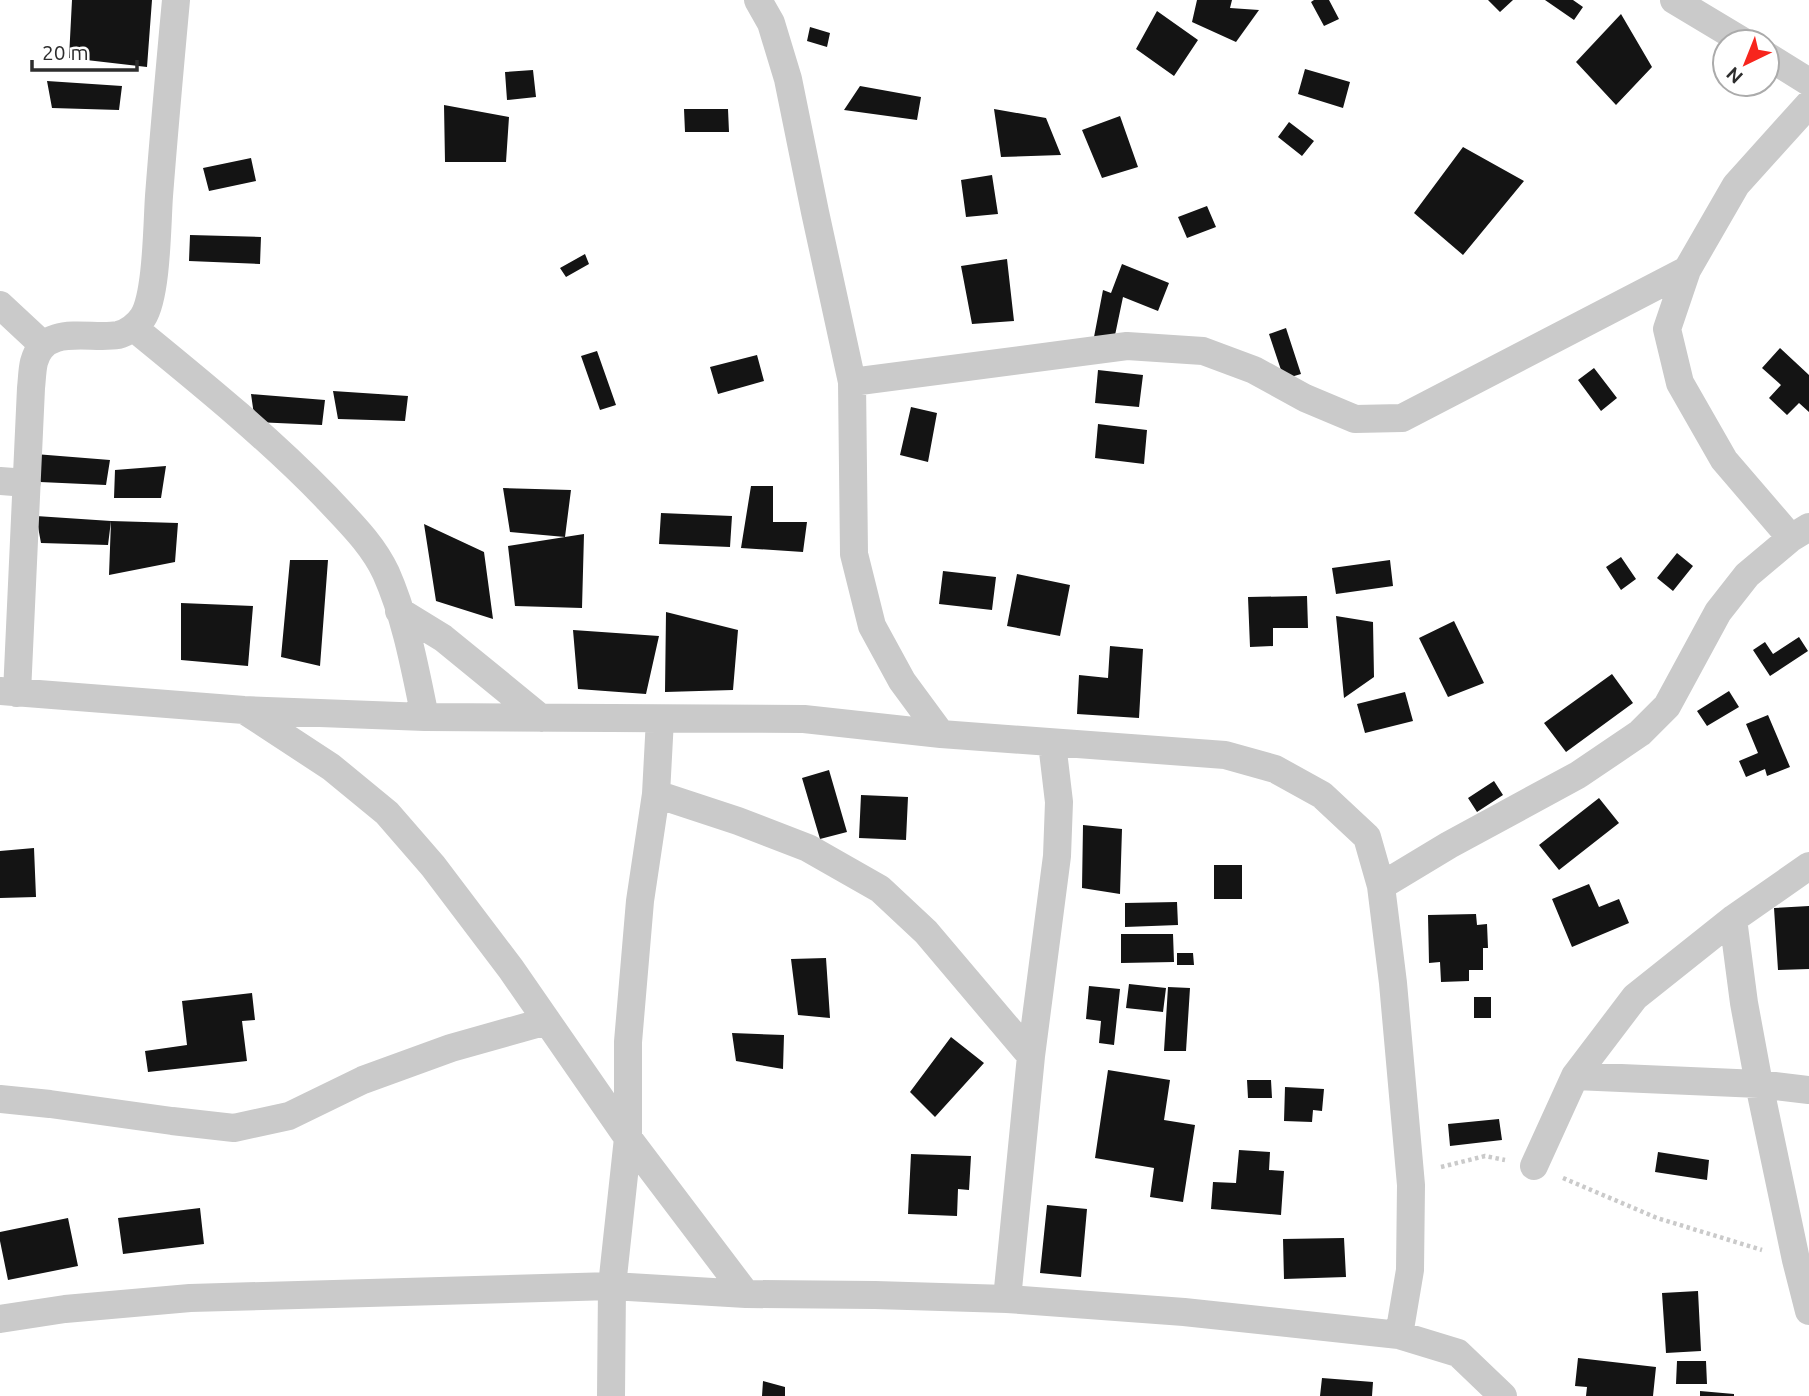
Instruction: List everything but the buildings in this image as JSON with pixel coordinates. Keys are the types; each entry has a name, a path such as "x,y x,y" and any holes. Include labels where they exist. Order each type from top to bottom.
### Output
{"street":[{"path":"176,0 152,287 144,316 134,328 118,335 79,334 57,337 43,345 34,360 13,482 9,692 244,710 425,717 804,719 941,734 1226,755 1275,769 1322,795 1367,837 1381,886 1393,983 1411,1185 1410,1270 1399,1335"},
{"path":"758,0 771,23 788,79 852,382 854,554 872,625 902,681 941,734"},
{"path":"1674,0 1721,28"},
{"path":"1781,65 1809,82"},
{"path":"1381,886 1449,845 1578,775 1640,733 1667,706 1718,612 1746,575 1800,533 1724,460 1680,383 1667,329 1687,270 1736,184 1809,104"},
{"path":"852,382 1127,346 1191,350 1203,351 1254,370 1305,398 1355,419 1402,418 1687,270"},
{"path":"0,305 43,345"},
{"path":"134,328 292,462 362,535 385,572 399,611 411,651 425,717"},
{"path":"399,611 443,638 541,718"},
{"path":"244,710 331,767 387,813 433,866 511,969 628,1138 746,1294"},
{"path":"611,1396 612,1286 628,1138 628,1042 640,901 656,794 660,719"},
{"path":"1007,1299 1031,1056 1057,856 1059,802 1052,743"},
{"path":"656,794 808,848 880,889 926,932 1031,1056"},
{"path":"1534,1166 1575,1076 1635,997 1732,919 1809,866"},
{"path":"1732,919 1759,1084 1809,1311"},
{"path":"0,1099 234,1128 289,1116 363,1080 452,1048 547,1021"},
{"path":"1575,1076 1759,1084 1809,1090"},
{"path":"0,1319 65,1309 190,1298 612,1286 746,1294 1007,1299 1184,1312 1399,1335 1458,1353 1503,1396"}],"path":[{"path":"1411,1185 1441,1167 1485,1156 1534,1166 1657,1218 1797,1260"}]}
